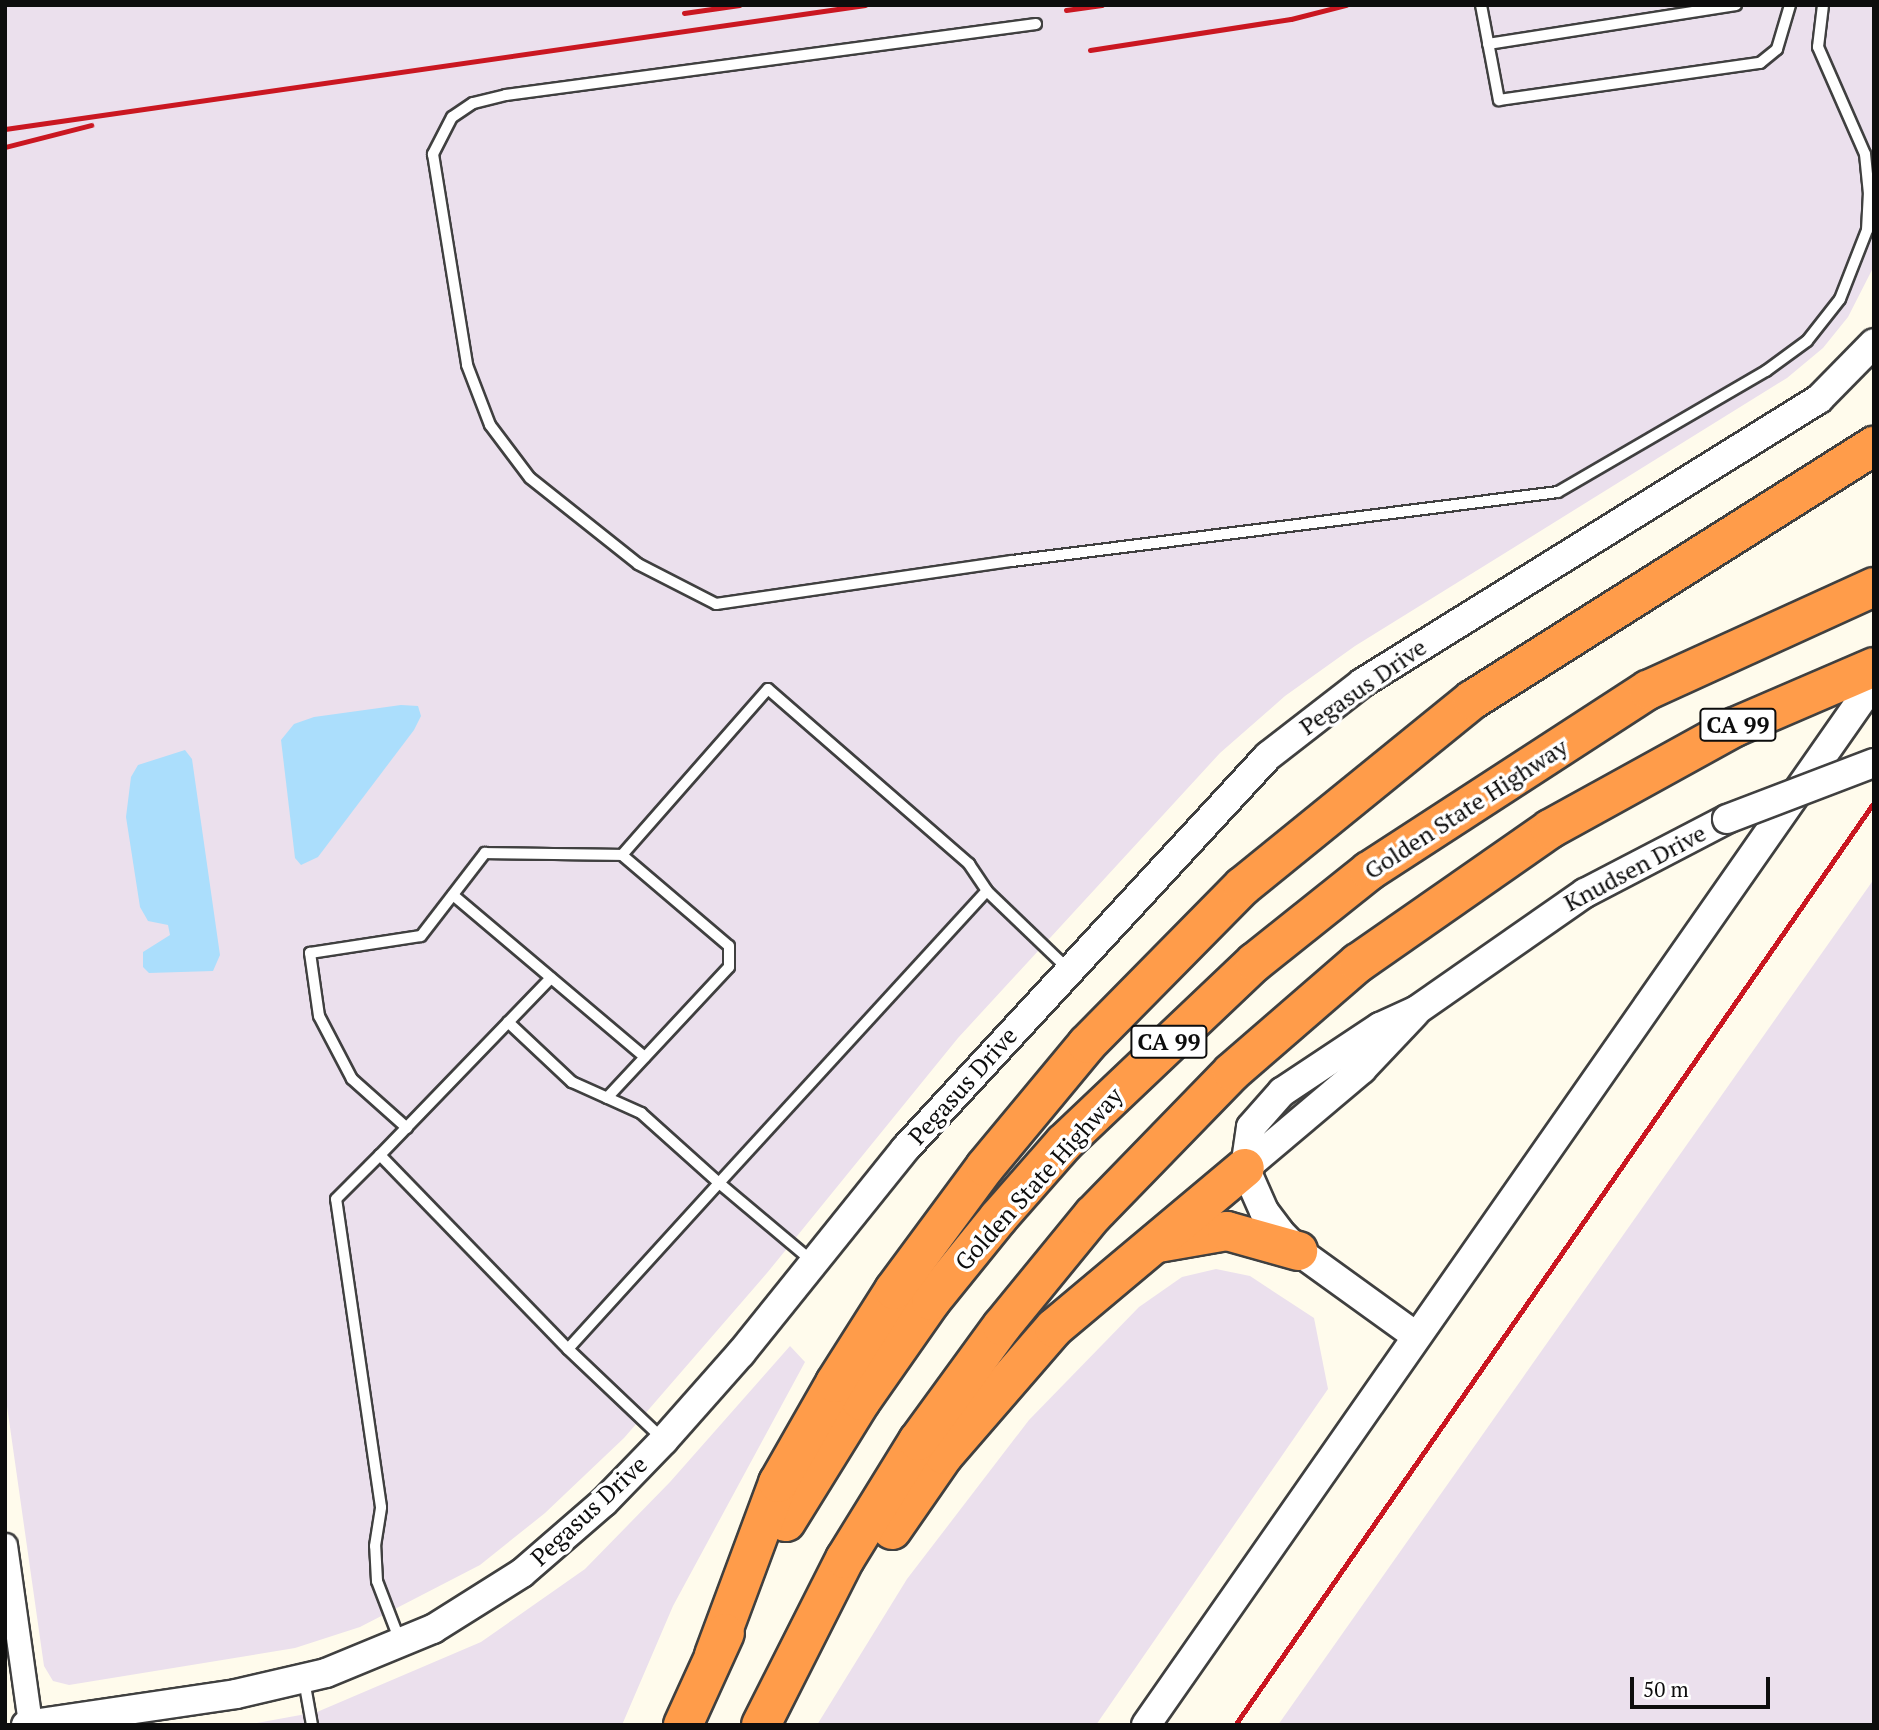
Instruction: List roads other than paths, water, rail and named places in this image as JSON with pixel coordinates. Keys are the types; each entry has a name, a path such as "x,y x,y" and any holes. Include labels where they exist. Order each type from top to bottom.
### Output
{"highway":[{"path":"714,1655 778,1483 835,1383 894,1290 976,1178 1087,1044 1243,886 1472,699 1874,446"},
{"name":"Golden State Highway","path":"683,1725 714,1655 800,1497 931,1301 1065,1143 1235,980 1369,871 1648,690 1874,587"},
{"name":"CA 99","path":"761,1725 785,1671 845,1559 918,1441 1002,1326 1093,1215 1232,1072 1359,963 1550,829 1660,764 1817,689 1874,667"},
{"path":"785,1671 988,1403 1054,1328 1146,1247 1245,1168"},
{"path":"1146,1247 1190,1234 1227,1231 1298,1251"}],"street":[{"name":"Pegasus Drive","path":"28,1724 154,1712 304,1680 401,1644 522,1573 604,1502 664,1440 814,1263 905,1149 1226,798 1314,718 1362,683 1819,400 1874,343"},
{"path":"1146,1725 1874,682"},
{"name":"Knudsen Drive","path":"1245,1168 1362,1069 1417,1010 1584,893 1727,820 1874,764"},
{"path":"1245,1168 1264,1211 1298,1251 1416,1336"},
{"path":"5,1545 28,1724"}],"lane":[{"path":"1481,5 1499,100 1760,63 1777,49 1790,5"},
{"path":"1489,44 1736,5"},
{"path":"1036,24 506,95 473,103 452,117 432,154 467,365 490,425 530,478 638,564 716,604 1012,561 1558,492 1766,371 1807,341 1840,299 1867,230 1869,194 1865,154 1818,47 1823,5"},
{"path":"622,855 768,689 969,864 987,891 1069,971"},
{"path":"407,1128 352,1079 319,1016 310,953 421,936 485,853 622,855 729,946 729,967 607,1098"},
{"path":"568,1349 987,891"},
{"path":"453,895 645,1057"},
{"path":"401,1644 377,1581 375,1546 381,1507 336,1199 551,978"},
{"path":"508,1022 572,1082 641,1113 814,1263"},
{"path":"380,1155 568,1349 664,1440"},
{"path":"304,1680 313,1725"}],"water":[{"path":"401,705 418,706 421,716 414,730 318,857 301,865 295,858 281,740 294,724 314,717"},
{"path":"185,750 192,759 220,955 213,971 149,973 143,967 143,952 170,935 168,925 148,921 140,907 126,817 131,777 138,765"}],"railway":[{"path":"684,13 739,5"},
{"path":"5,129 865,5"},
{"path":"1066,10 1102,5"},
{"path":"1090,50 1291,19 1346,5"},
{"path":"5,147 91,125"},
{"path":"1235,1725 1874,802"}]}
